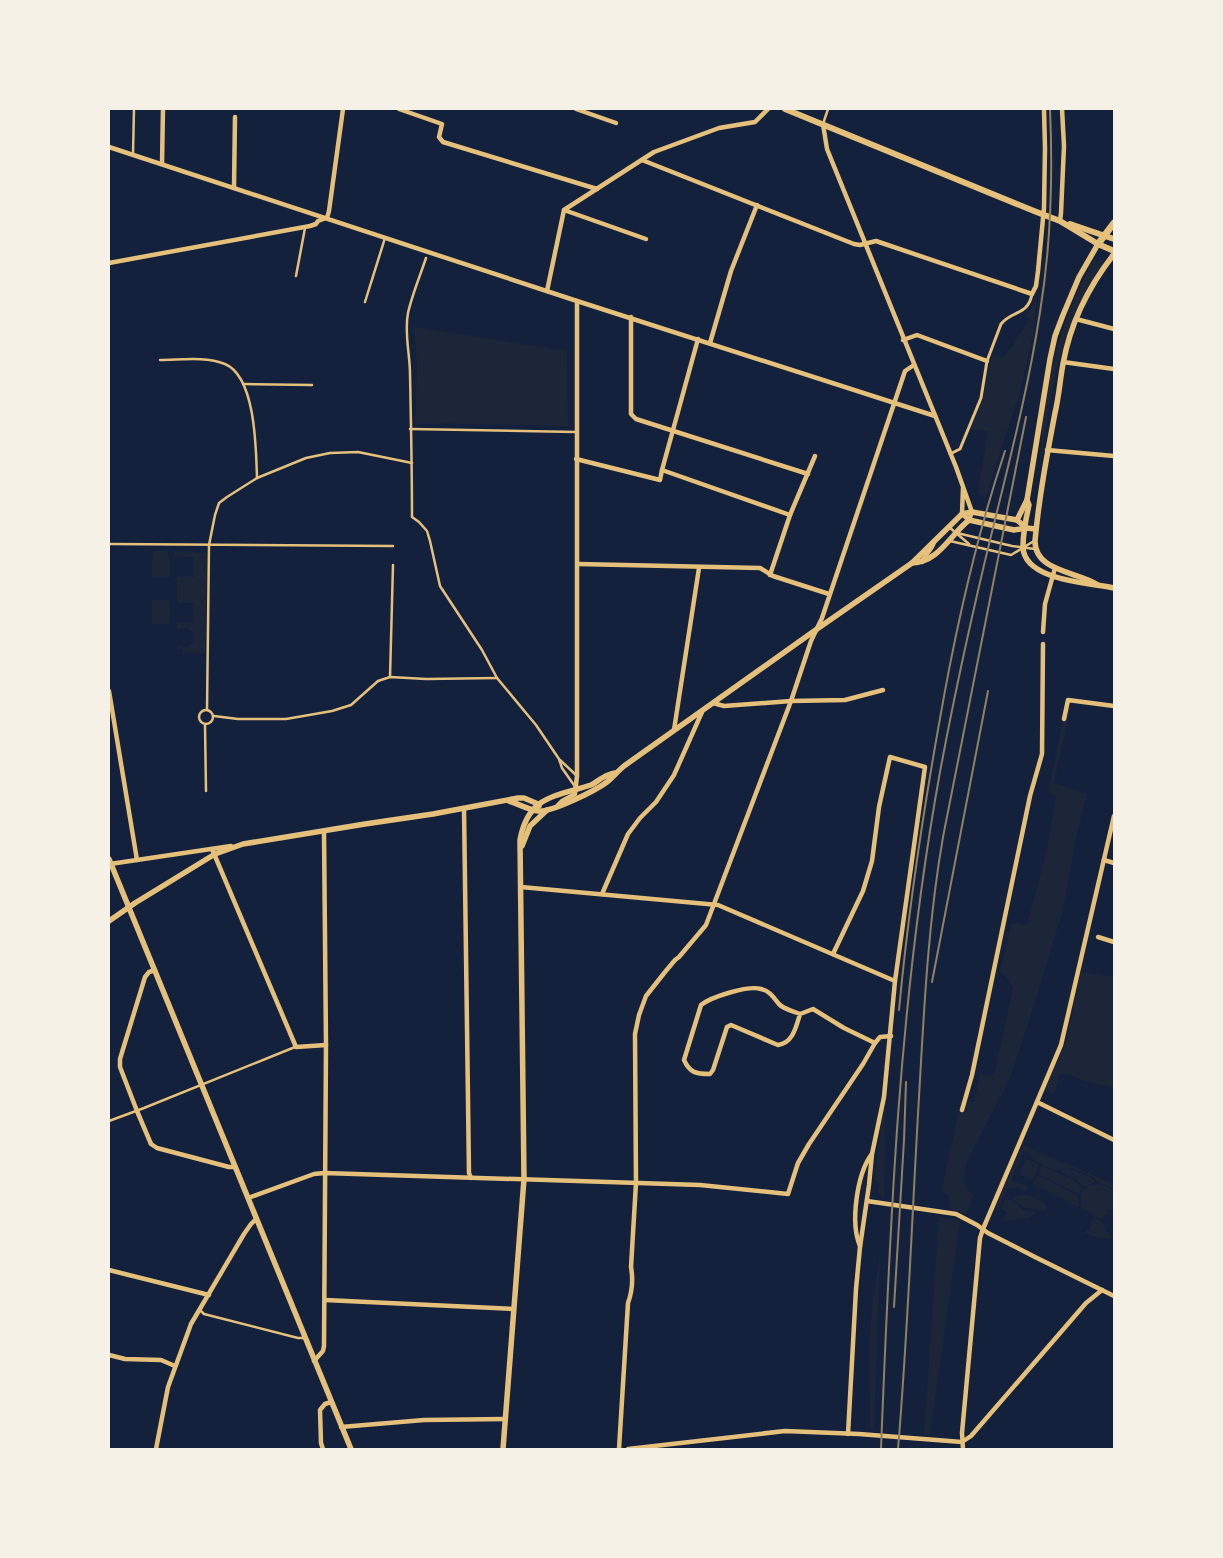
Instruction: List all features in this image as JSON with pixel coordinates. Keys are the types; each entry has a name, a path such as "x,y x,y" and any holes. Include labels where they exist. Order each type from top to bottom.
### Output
{"main road":[{"path":"785,109 1052,218 1114,239"},
{"path":"1060,221 1114,253"},
{"path":"1098,244 1114,223"}],"street":[{"path":"162,164 163,109"},
{"path":"109,264 305,227 327,218 330,211 343,109"},
{"path":"399,109 442,124 439,137 443,142 597,189"},
{"path":"576,109 616,123"},
{"path":"547,291 564,210 654,152 718,128 755,122 768,109"},
{"path":"950,454 960,449 980,398 987,361 1001,324 1004,320 1026,308 1031,302 1036,286 1045,186 1044,109"},
{"path":"1060,221 1064,146 1062,109"},
{"path":"234,188 235,117"},
{"path":"823,124 827,149 956,467 972,512 969,520 938,552 921,563 912,563"},
{"path":"109,147 577,301 935,416"},
{"path":"642,160 854,244 860,245 876,241 1032,294"},
{"path":"710,343 731,271 757,205"},
{"path":"564,210 646,239"},
{"path":"1017,520 1027,500 1055,336 1079,277 1098,244"},
{"path":"1098,585 1091,580 1055,568 1041,559 1035,550 1035,541 1047,450 1056,411 1063,362 1076,319 1093,285 1114,253"},
{"path":"558,805 575,794 577,776 577,301"},
{"path":"631,317 631,414 636,419 808,474"},
{"path":"1076,319 1114,329"},
{"path":"904,340 917,335 987,361"},
{"path":"576,459 660,480 698,339"},
{"path":"1063,362 1114,369"},
{"path":"619,1449 628,1303 631,1294 632,1275 636,1183 635,1034 639,1015 644,1000 654,985 706,925 791,701 816,629 822,618 905,371 914,365"},
{"path":"1047,450 1114,456"},
{"path":"770,574 790,516 815,456"},
{"path":"662,470 790,516"},
{"path":"962,514 963,488"},
{"path":"1027,500 1029,505 1023,548 1027,560 1041,572 1089,585 1114,588"},
{"path":"521,848 530,826 544,811 592,791 608,781 615,773 674,730 912,563 962,514 972,512 1017,520 1026,528"},
{"path":"962,514 969,520 1014,530 1036,529"},
{"path":"921,563 934,542"},
{"path":"578,564 760,568 770,574 829,594"},
{"path":"674,730 699,568"},
{"path":"1043,632 1045,604 1055,568"},
{"path":"962,1110 972,1075 1030,796 1042,754 1043,644"},
{"path":"713,703 724,706 791,701 845,700 883,690"},
{"path":"109,691 137,860"},
{"path":"1064,719 1068,700 1114,706"},
{"path":"602,894 628,834 640,818 656,802 674,775 702,712"},
{"path":"833,954 863,890 872,861 879,807 890,757 925,767 895,981 884,1097 872,1154 860,1247 848,1434"},
{"path":"503,1449 524,1179 520,840 522,827 536,803 594,784 604,777 615,773"},
{"path":"351,1449 110,863 213,851 243,844 524,798 536,803 544,811"},
{"path":"509,801 532,810 544,811"},
{"path":"464,808 469,1172 471,1178"},
{"path":"963,1449 962,1442 980,1238 1061,1045 1114,816"},
{"path":"314,1361 323,1351 324,1346 325,1300 326,1045 324,831"},
{"path":"109,922 213,851"},
{"path":"213,851 296,1047 326,1045"},
{"path":"1104,860 1114,862"},
{"path":"521,887 722,906 895,981"},
{"path":"1098,938 1114,942"},
{"path":"155,970 149,972 145,977 120,1058 120,1067 137,1111 151,1144 157,1148 235,1167"},
{"path":"800,1014 790,1039 786,1044 778,1045 732,1025 727,1027 710,1074 699,1074 689,1069 684,1060 701,1006 707,1001 751,988 760,988 773,995 779,1005 800,1014 813,1009 844,1028 875,1043"},
{"path":"248,1198 314,1174 324,1173 636,1183 700,1186 788,1194 798,1163 820,1125 863,1064 875,1043 880,1037 891,1036"},
{"path":"1037,1102 1114,1140"},
{"path":"860,1247 856,1236 857,1200 866,1163 872,1154"},
{"path":"867,1201 956,1214 988,1233 1114,1296"},
{"path":"156,1449 168,1386 191,1324 244,1234 256,1219"},
{"path":"109,1270 209,1295"},
{"path":"628,1449 785,1431 859,1434 962,1442 971,1436 1086,1303 1102,1290"},
{"path":"325,1300 514,1309"},
{"path":"109,1355 124,1359 161,1360 175,1366"},
{"path":"323,1449 321,1443 320,1410 325,1404 331,1402"},
{"path":"341,1427 424,1420 505,1420"}],"lane":[{"path":"133,154 134,109"},
{"path":"823,124 828,109"},
{"path":"296,276 305,227"},
{"path":"364,302 384,238"},
{"path":"426,258 408,312 406,327 410,373 412,516 427,531 440,586 482,650 497,678 525,710 559,759 577,776"},
{"path":"160,360 214,361 226,365 244,384 249,400 254,433 257,478"},
{"path":"244,384 312,384"},
{"path":"410,428 576,432"},
{"path":"207,710 209,545 214,515 219,503 257,478 306,458 330,453 358,452 412,462"},
{"path":"948,527 970,545"},
{"path":"955,533 1035,550"},
{"path":"948,541 1011,555 1035,541"},
{"path":"109,544 393,546"},
{"path":"390,677 393,565"},
{"path":"206,791 205,725 199,718 200,713 207,710 212,712 214,716 286,719 332,711 351,705 378,681 390,677 426,679 497,678"},
{"path":"205,725 212,723 214,716"},
{"path":"559,759 562,768 576,789"},
{"path":"109,1121 296,1047"},
{"path":"200,1310 204,1314 288,1336 305,1338"}],"shaded area":[{"path":"1100,259 1105,260 1078,309 1059,361 1040,460 1049,381 1062,333 1070,310 1093,261 1098,262"},
{"path":"1036,299 1034,331 1019,395 985,499 978,491 988,431 971,429 983,398 993,355 1003,357 1012,346 1030,319 1026,315"},
{"path":"414,327 567,351 568,426 415,423 417,366"},
{"path":"153,551 167,551 170,560 170,577 152,577"},
{"path":"173,551 207,553 205,653 183,653 182,649 177,649 178,645 188,647 193,643 191,631 187,628 177,629 177,623 193,623 194,603 177,603 177,577 194,577 194,557 175,557"},
{"path":"152,601 170,601 170,623 152,623"},
{"path":"1066,706 1071,706 1054,783 1087,794 1078,829 1062,913 1037,996 1010,1078 966,1163 964,1184 973,1197 966,1214 950,1209 948,1195 942,1192 944,1178 961,1101 974,1102 980,1074 994,1075 1013,988 1009,980 1000,971 1012,923 1027,925 1047,850 1056,796 1048,792"},
{"path":"1081,972 1114,977 1114,1088 1084,1081 1068,1074 1060,1075 1054,1094 1045,1090 1065,1045"},
{"path":"885,1104 884,1198 878,1193 880,1184 874,1179"},
{"path":"1023,1145 1114,1184 1114,1190 1097,1182 1093,1177 1072,1168 1054,1170 1033,1160 1030,1153 1023,1152 1011,1181 1028,1186 1026,1191 1007,1188 999,1208 996,1207"},
{"path":"1026,1159 1040,1165 1033,1180 1019,1174"},
{"path":"1042,1166 1073,1180 1083,1188 1077,1193 1041,1176 1038,1174"},
{"path":"1069,1169 1092,1178 1095,1182 1084,1187 1075,1178 1061,1172 1061,1170"},
{"path":"1038,1175 1076,1195 1079,1207 1033,1184"},
{"path":"1098,1184 1110,1188 1114,1193 1114,1209 1108,1210 1102,1220 1082,1208 1080,1196 1087,1186"},
{"path":"1019,1195 1028,1195 1044,1202 1047,1209 1043,1211 1025,1208 1012,1199"},
{"path":"1005,1199 1015,1202 1023,1210 1037,1212 1029,1218 1003,1221 1007,1212 1001,1209"},
{"path":"939,1217 960,1220 930,1435 924,1434"},
{"path":"1094,1218 1103,1222 1107,1231 1114,1239 1098,1238 1085,1233 1087,1229 1089,1230 1092,1224 1090,1223"},
{"path":"880,1253 874,1429 870,1429 869,1344"}],"railway":[{"path":"881,1449 893,1194 906,1025 915,941 926,856 950,720 1035,344 1047,262 1050,211 1050,109"},
{"path":"898,1449 925,999 938,869 1026,417"},
{"path":"899,1010 916,867 945,690 975,552 1005,451"},
{"path":"932,982 988,691"},
{"path":"894,1307 906,1082"}]}
